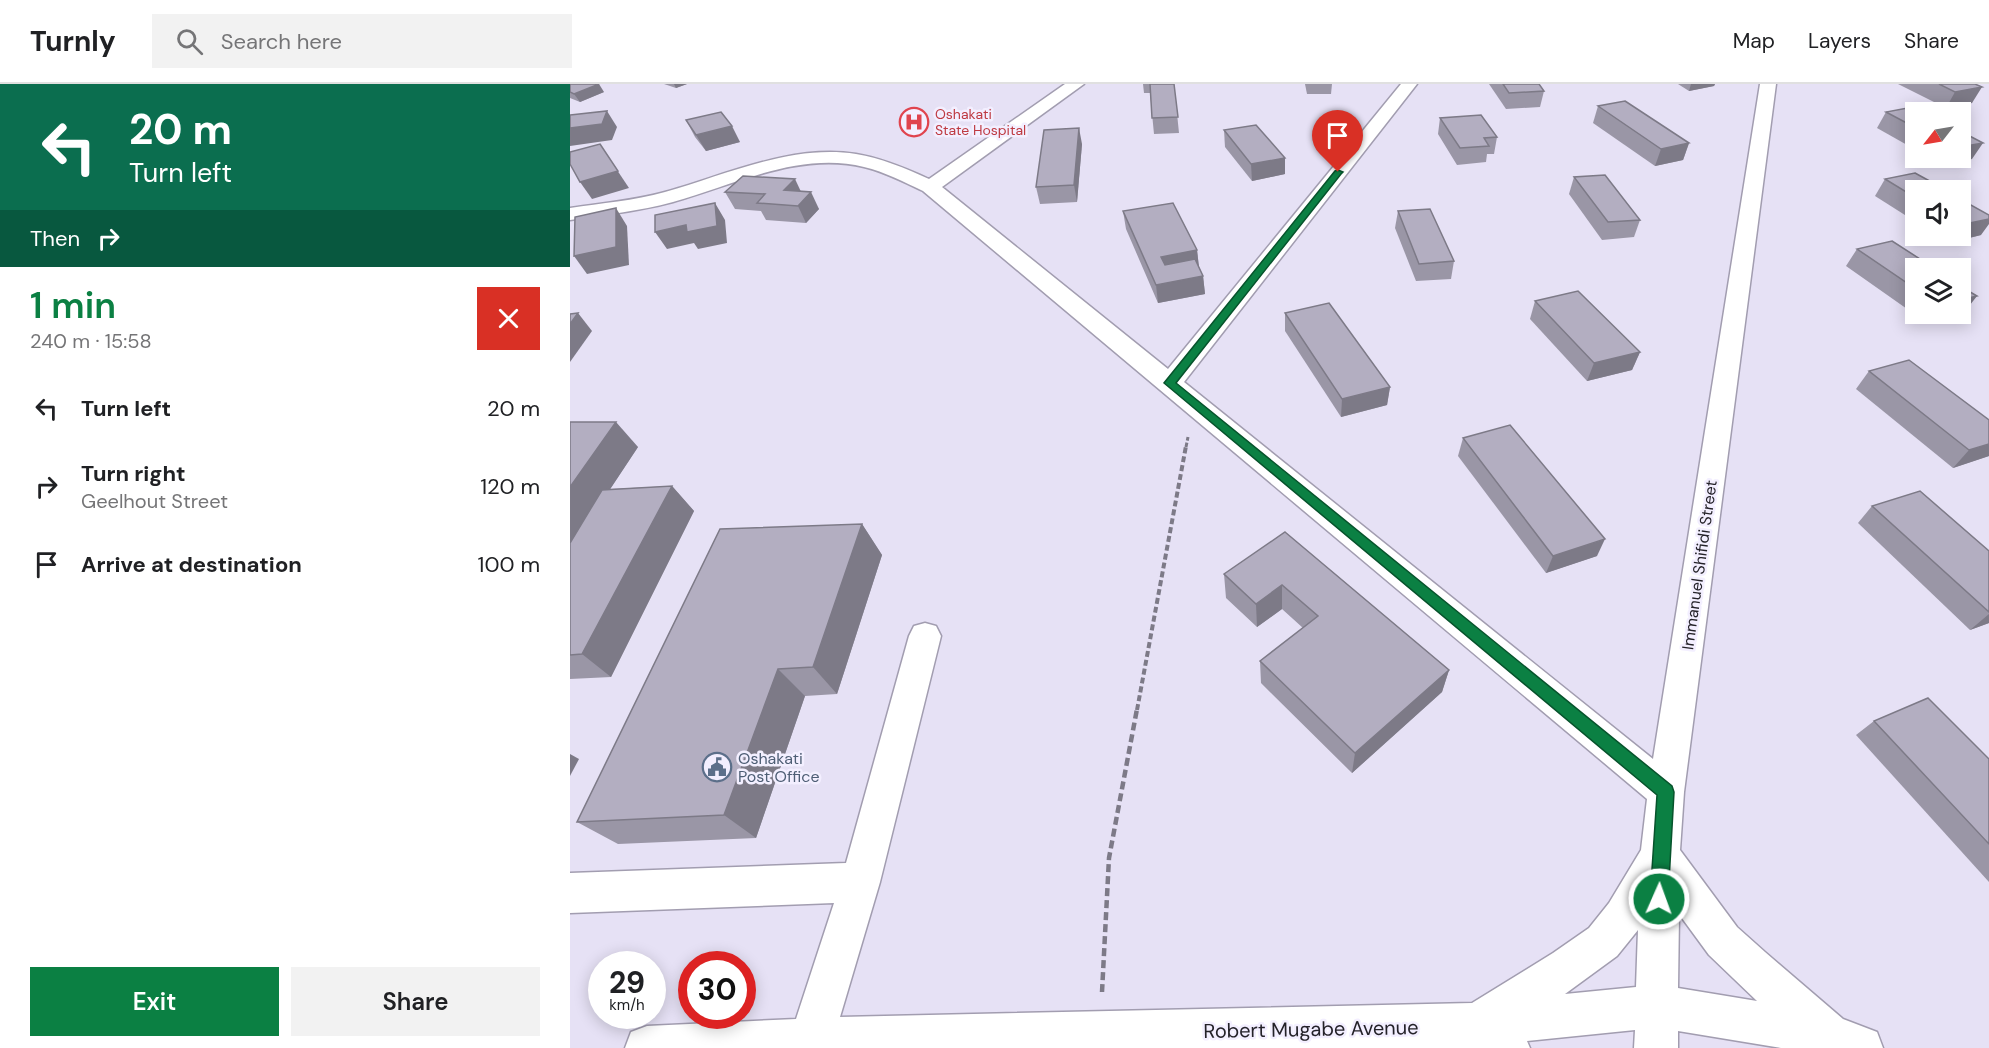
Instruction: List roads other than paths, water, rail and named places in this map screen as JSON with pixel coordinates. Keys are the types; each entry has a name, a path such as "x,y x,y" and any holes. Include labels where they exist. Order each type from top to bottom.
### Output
{"street":[{"path":"930,187 1076,84"},
{"path":"1170,383 1409,84"},
{"name":"Immanuel Shifidi Street","path":"1656,1048 1660,856 1666,792 1768,84"},
{"path":"570,213 665,198 775,166 814,160 851,159 881,164 930,187 1666,792"},
{"path":"811,1040 860,882 925,636"},
{"path":"1493,1037 1568,968 1603,942 1623,916 1660,856 1723,941 1845,1041"},
{"path":"570,893 860,882"},
{"name":"Robert Mugabe Avenue","path":"647,1048 811,1040 1100,1033 1493,1037 1656,1006 1845,1041"},
{"path":"1780,1048 1845,1041"}],"place":[{"name":"Oshakati State Hospital","path":"914,122"},
{"name":"Oshakati Post Office","path":"717,767"}]}
